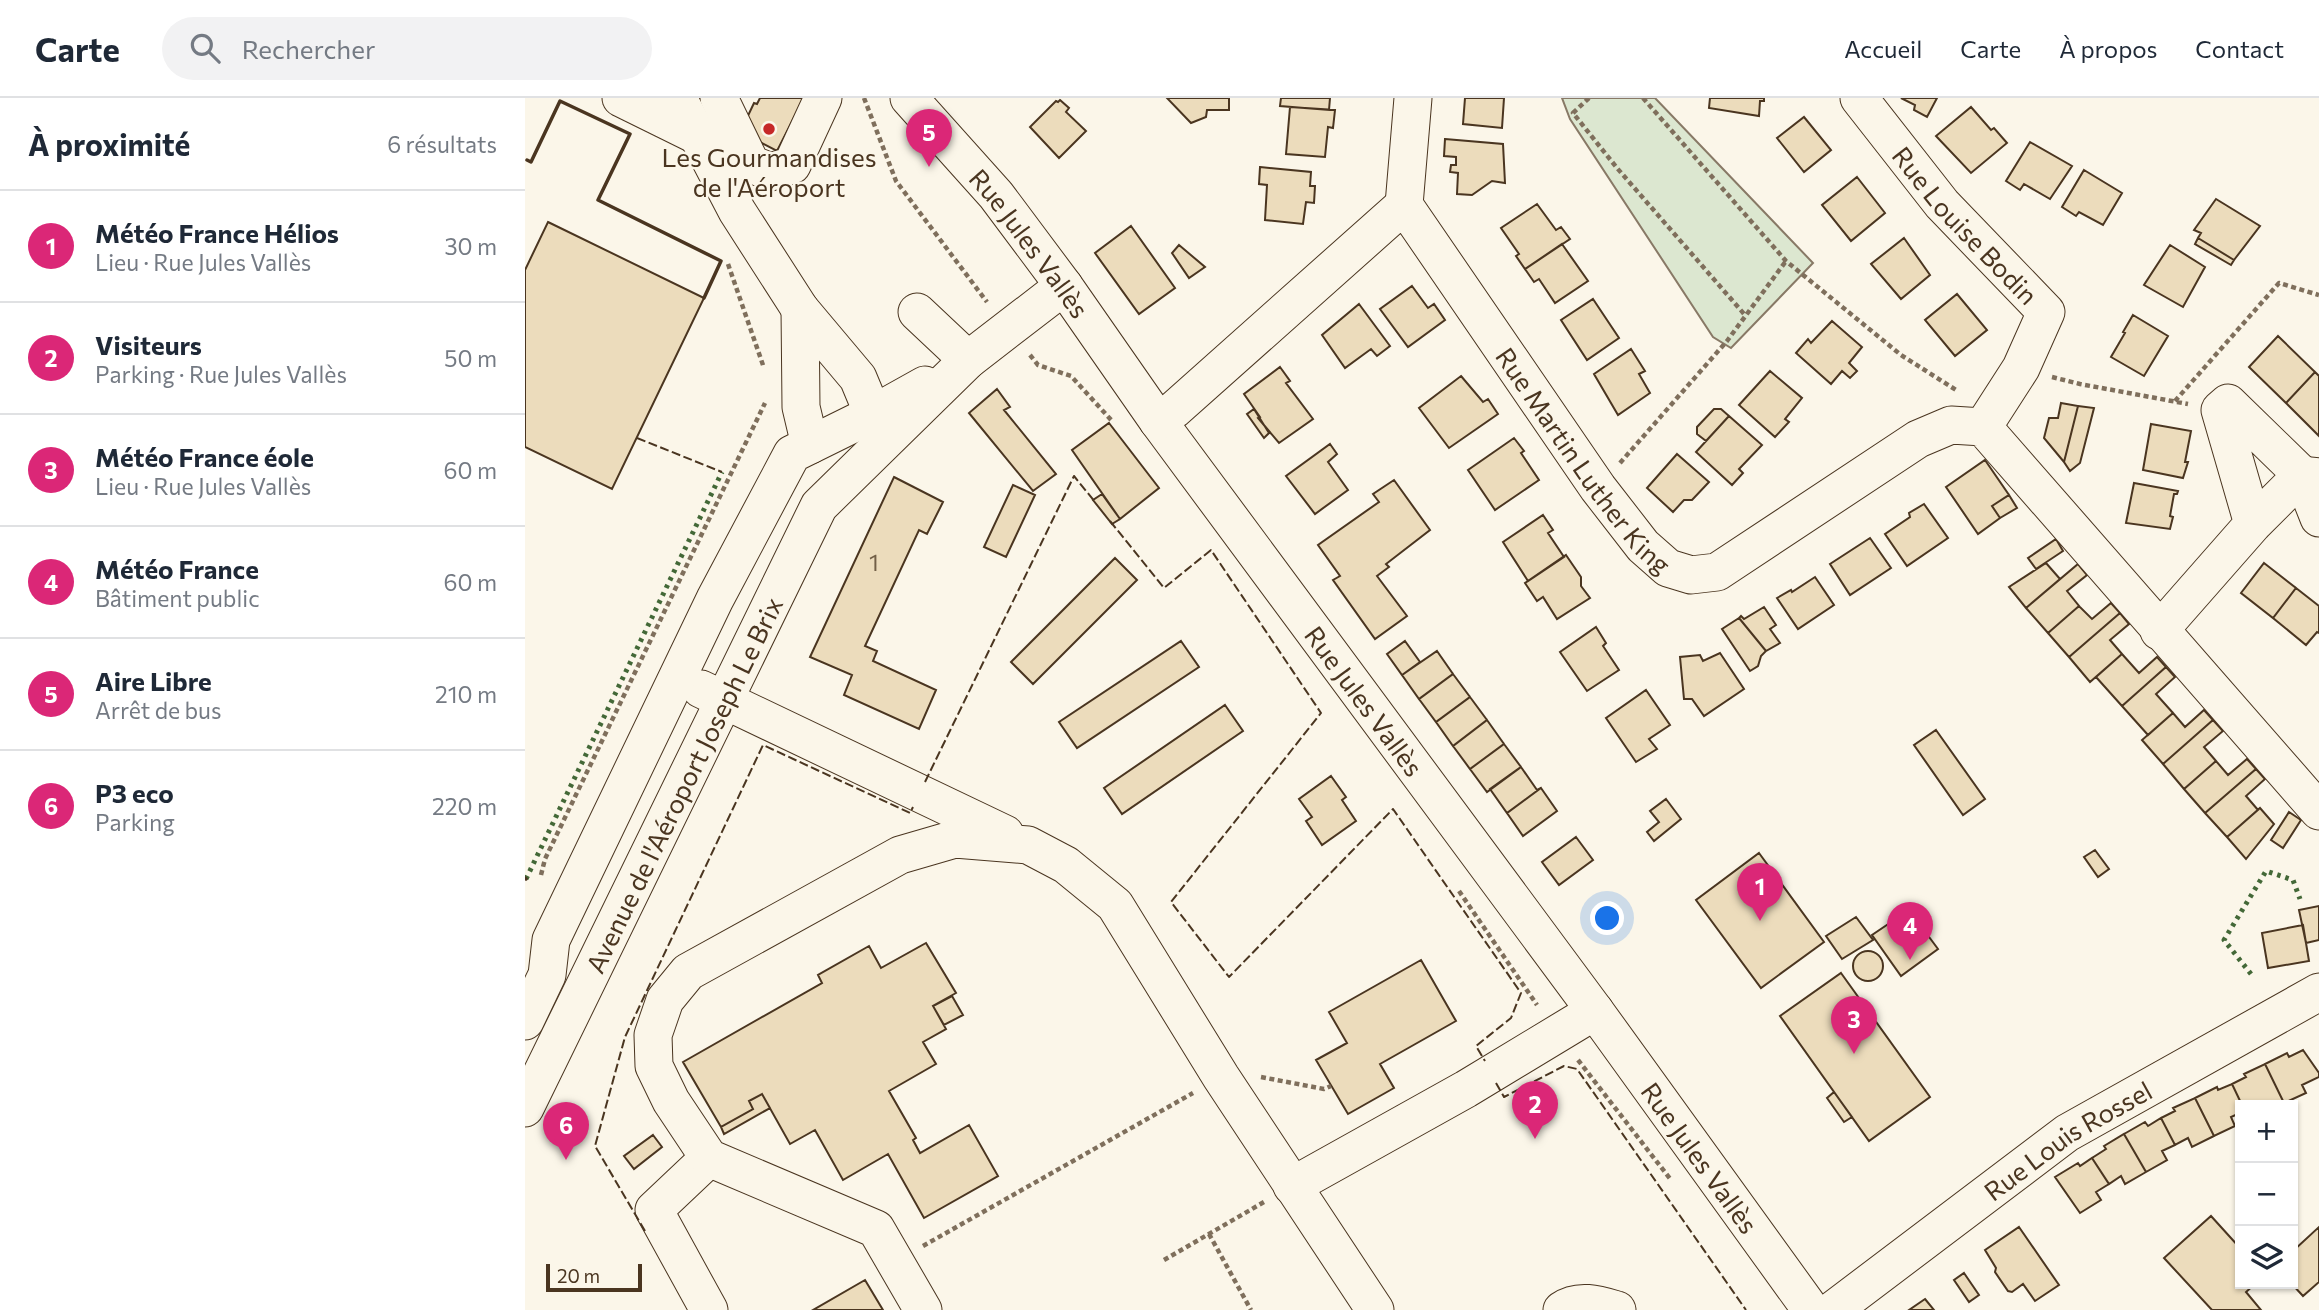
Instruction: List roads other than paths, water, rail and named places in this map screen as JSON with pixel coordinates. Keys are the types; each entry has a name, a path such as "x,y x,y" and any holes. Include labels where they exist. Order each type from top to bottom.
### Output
{"street":[{"path":"621,98 696,135"},
{"path":"678,98 737,211 800,309 858,378 873,414"},
{"path":"719,98 751,164 771,172 800,178 823,98"},
{"name":"Rue Jules Vallès","path":"909,98 996,195 1064,286 1159,421 1811,1310"},
{"path":"1159,421 1175,410 1404,205 1413,98"},
{"name":"Rue Louise Bodin","path":"1859,98 1942,204 2046,312 2021,368 1987,420"},
{"name":"Rue Martin Luther King","path":"1404,205 1598,488 1643,546 1668,568 1691,575 1717,572 1918,439 1951,425 1987,420"},
{"name":"Avenue de l'Aéroport Joseph Le Brix","path":"525,1108 819,506 968,360 999,318 1064,286"},
{"path":"800,309 801,407 821,440 855,472"},
{"path":"917,312 968,360"},
{"name":"Avenue de l'Aéroport Joseph Le Brix","path":"525,1021 547,975 551,940 715,599 792,454 873,414 968,360"},
{"path":"2253,524 2220,410 2228,403 2310,476 2319,519"},
{"path":"1987,420 2159,631 2319,811"},
{"path":"2159,631 2253,524 2310,476"},
{"path":"678,678 1028,845 1066,865 1115,905 1221,1077 1374,1310"},
{"path":"923,1310 876,1229 709,1158 671,1101 654,1066 653,1034 665,1000 688,972 900,855 955,839 1028,845"},
{"name":"Rue Louis Rossel","path":"1833,1310 2067,1133 2319,992"},
{"path":"1292,1186 1595,1012"},
{"path":"709,1158 653,1210 709,1310"},
{"path":"1562,1310 1567,1306 1594,1303 1618,1310"}],"place":[{"name":"Les Gourmandises de l'Aéroport","path":"769,129"},
{"name":"Aire Libre","path":"929,167"},
{"name":"Météo France Hélios","path":"1760,921"},
{"name":"Météo France","path":"1910,960"},
{"name":"Météo France éole","path":"1854,1054"},
{"name":"Visiteurs","path":"1535,1139"},
{"name":"P3 eco","path":"566,1160"}]}
